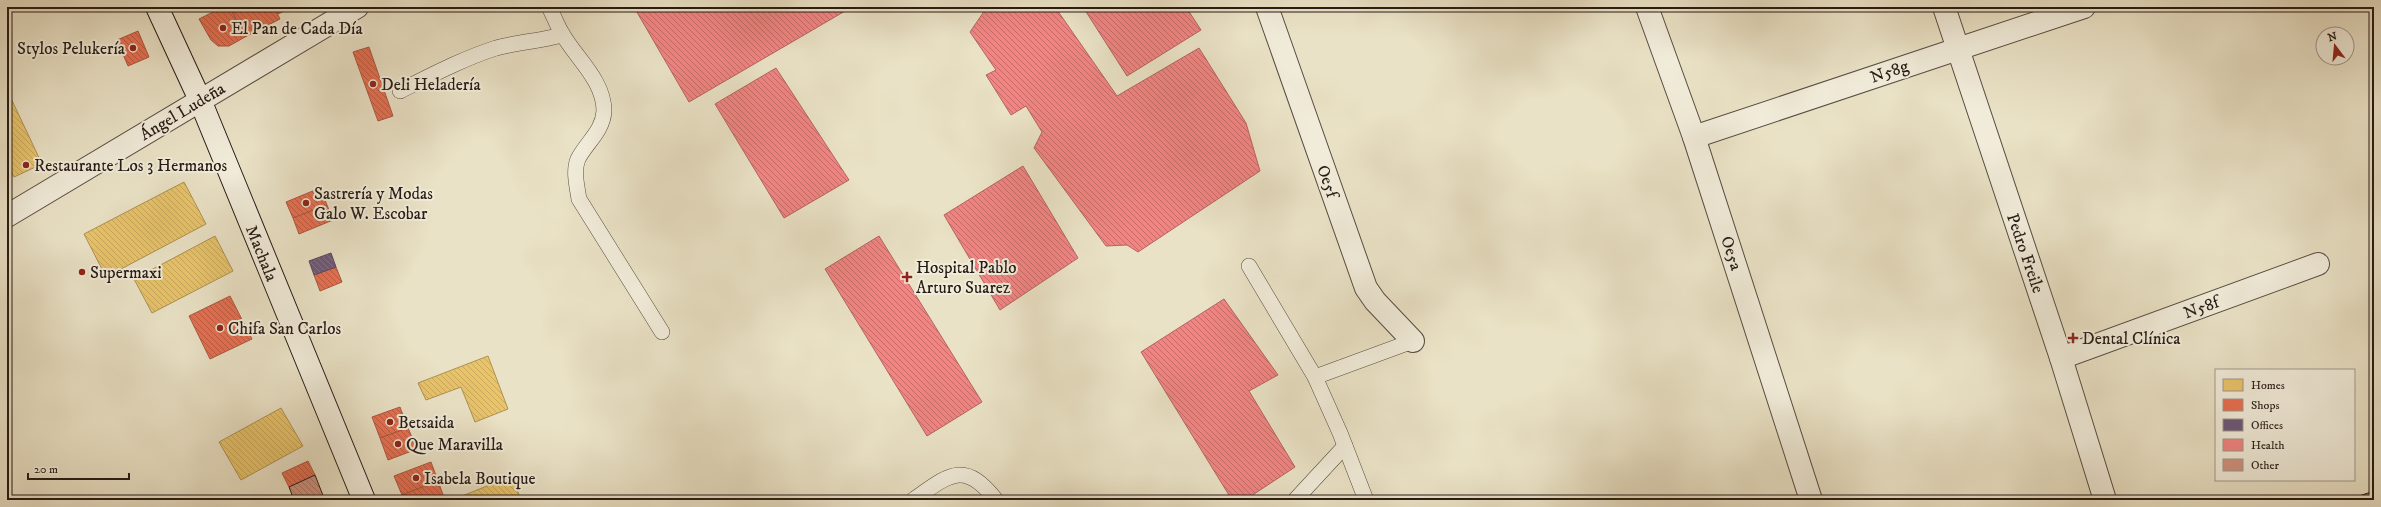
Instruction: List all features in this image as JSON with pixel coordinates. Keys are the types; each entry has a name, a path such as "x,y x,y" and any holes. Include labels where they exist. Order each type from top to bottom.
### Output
{"street":[{"name":"Machala","path":"157,7 200,100 364,500"},
{"name":"Ángel Ludeña","path":"7,216 357,7"},
{"name":"Oe5f","path":"1267,7 1366,288 1375,301 1413,341"},
{"name":"Oe5a","path":"1647,7 1694,137 1811,500"},
{"name":"Pedro Freile","path":"1944,7 2061,358 2105,500"},
{"name":"N58g","path":"1694,137 1957,48 2084,7"},
{"name":"N58f","path":"2061,358 2318,264"}],"lane":[{"path":"549,7 562,34 590,73 603,102 604,114 596,134 578,160 575,174 579,199 662,332"},
{"path":"400,91 465,58 521,42 538,42 562,34"},
{"path":"1249,266 1315,377 1345,446 1366,500"},
{"path":"1315,377 1413,341"},
{"path":"1295,500 1345,446"},
{"path":"913,500 943,480 953,476 966,475 978,480 996,500"}],"building: Homes":[{"path":"8,92 42,164 14,177 7,163"},
{"path":"184,182 206,224 106,277 84,234"},
{"path":"215,236 233,271 152,313 134,279"},
{"path":"488,356 508,409 475,422 461,387 426,400 418,383"},
{"path":"281,408 303,446 241,480 219,442"},
{"path":"512,476 521,500 452,500"}],"building: Shops":[{"name":"El Pan de Cada Día","path":"223,7 230,7 245,37 229,46 218,46 211,40 199,19"},
{"path":"230,7 274,7 280,19 245,37"},
{"path":"274,7 293,7 278,14"},
{"name":"Stylos Pelukería","path":"138,31 149,57 128,66 117,40"},
{"name":"Deli Heladería","path":"369,47 393,116 378,121 353,52"},
{"name":"Sastrería y Modas Galo W. Escobar","path":"320,188 327,205 293,218 286,202"},
{"path":"327,205 333,220 299,234 293,218"},
{"path":"336,267 342,282 320,291 314,275"},
{"name":"Chifa San Carlos","path":"230,296 252,339 210,359 189,316"},
{"name":"Betsaida","path":"400,407 408,428 380,438 372,417"},
{"name":"Que Maravilla","path":"408,428 417,449 388,460 380,438"},
{"path":"308,461 315,475 289,487 282,473"},
{"name":"Isabela Boutique","path":"431,462 438,481 402,495 394,476"},
{"path":"438,481 445,500 404,500 402,495"}],"building: Offices":[{"path":"331,253 336,267 314,275 309,261"}],"building: Health":[{"path":"634,7 852,7 689,102"},
{"path":"987,7 1055,7 1117,96 1199,48 1246,123 1260,171 1138,252 1127,245 1106,246 1034,148 1042,132 1026,106 1011,115 986,75 996,70 970,32"},
{"path":"1083,7 1186,7 1201,30 1127,76"},
{"path":"776,68 849,180 784,218 715,104"},
{"path":"1023,166 1078,258 1000,310 944,215"},
{"path":"879,236 982,402 927,436 825,269"},
{"path":"1224,299 1278,375 1249,391 1295,467 1245,500 1232,500 1141,352"}],"building: Other":[{"path":"315,475 324,498 319,500 294,500 289,487"},
{"path":"2374,491 2374,500 2347,500"}],"place":[{"name":"El Pan de Cada Día","path":"223,28"},
{"name":"Stylos Pelukería","path":"133,48"},
{"name":"Deli Heladería","path":"373,84"},
{"name":"Restaurante Los 3 Hermanos","path":"26,165"},
{"name":"Sastrería y Modas Galo W. Escobar","path":"306,203"},
{"name":"Supermaxi","path":"82,272"},
{"name":"Hospital Pablo Arturo Suarez","path":"907,277"},
{"name":"Chifa San Carlos","path":"220,328"},
{"name":"Dental Clínica","path":"2073,338"},
{"name":"Betsaida","path":"390,422"},
{"name":"Que Maravilla","path":"398,444"},
{"name":"Isabela Boutique","path":"416,478"}]}
